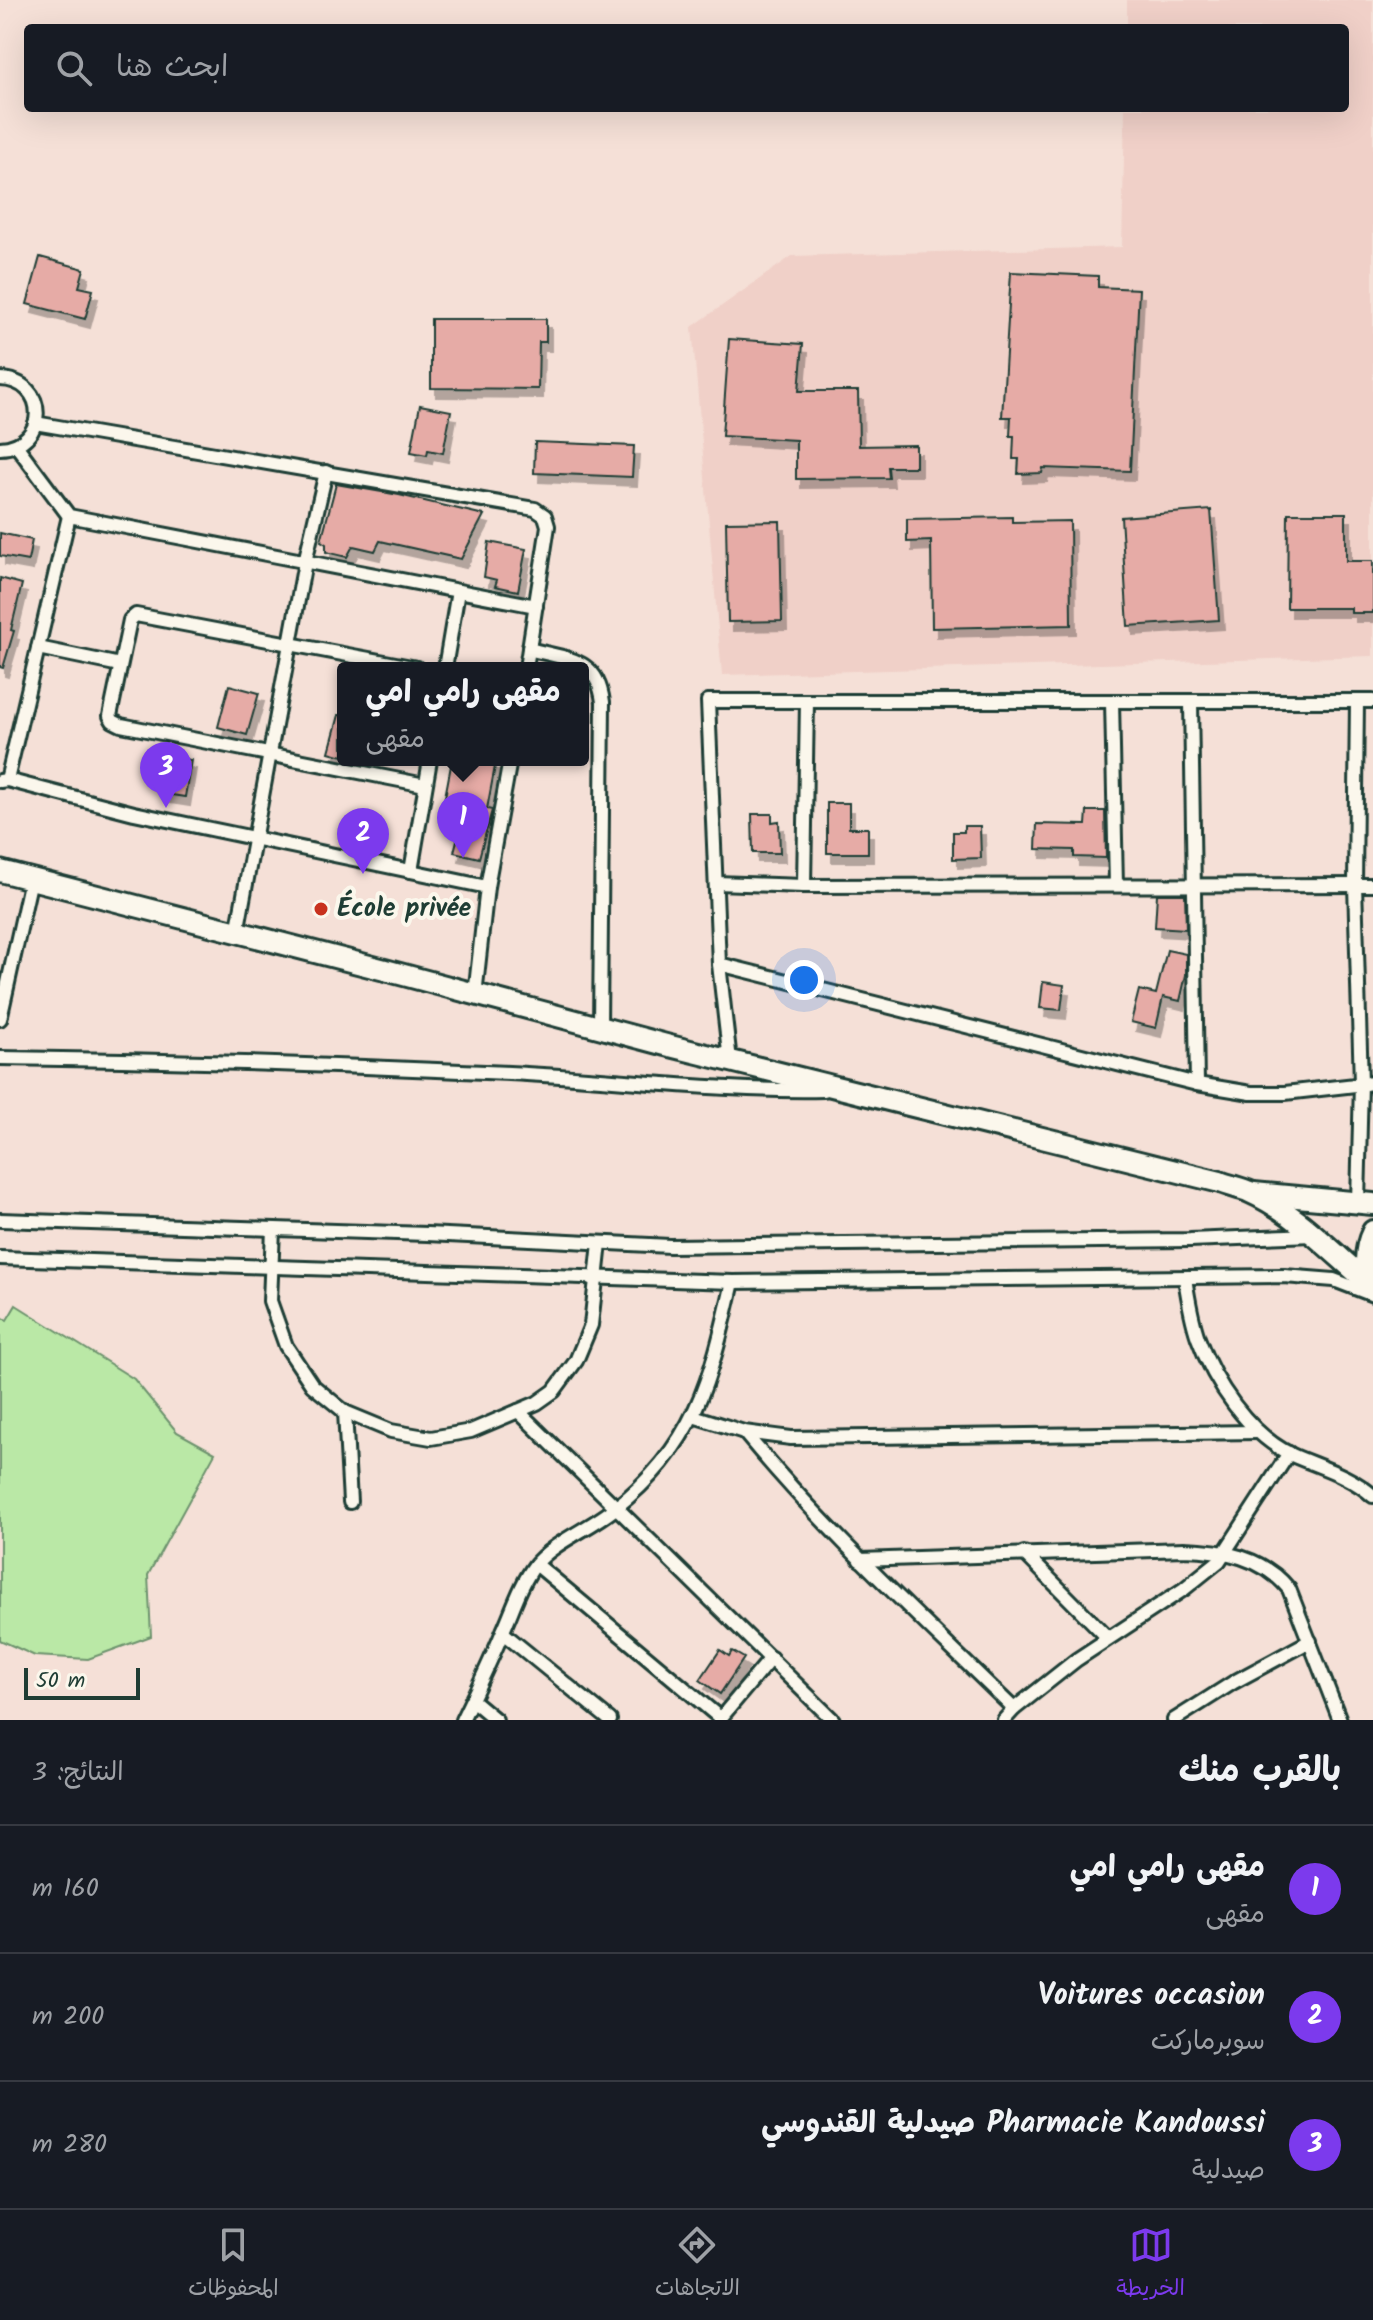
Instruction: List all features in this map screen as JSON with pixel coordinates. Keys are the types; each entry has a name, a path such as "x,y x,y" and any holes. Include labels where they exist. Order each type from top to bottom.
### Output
{"main road":[{"path":"0,871 730,1061 1186,1173 1251,1193 1365,1203"},
{"path":"1251,1193 1313,1235 1372,1290"},
{"path":"1372,1290 1366,1270 1366,1255 1373,1231"}],"street":[{"path":"0,379 15,381 29,392 37,409 35,423 28,436 16,445 0,448"},
{"path":"35,423 541,512 548,526 527,662"},
{"path":"16,445 69,516 536,606"},
{"path":"237,933 305,562 326,472"},
{"path":"69,516 4,781 134,813 487,887"},
{"path":"446,662 458,591"},
{"path":"384,662 136,615 130,620 110,716 116,723 425,785"},
{"path":"38,648 120,665"},
{"path":"529,649 576,662"},
{"path":"589,667 601,684 603,702 600,1027"},
{"path":"730,1061 719,964 708,701 1373,701"},
{"path":"804,886 807,701"},
{"path":"1112,701 1116,885"},
{"path":"1191,701 1197,1084"},
{"path":"1357,701 1355,885 1367,1083 1365,1203"},
{"path":"411,871 429,766"},
{"path":"475,995 487,887 509,766"},
{"path":"0,1019 31,879"},
{"path":"716,883 804,886 1373,885"},
{"path":"719,964 1197,1084 1251,1093 1285,1093 1367,1083"},
{"path":"0,1058 190,1061 511,1073 777,1091 849,1090"},
{"path":"0,1220 600,1243 785,1246 1313,1235"},
{"path":"273,1229 270,1301 286,1346 312,1385 345,1412 391,1431 431,1438 471,1431 537,1403 554,1391 576,1361 591,1325 600,1243"},
{"path":"0,1258 733,1282 1316,1277 1372,1290"},
{"path":"1185,1278 1192,1317 1203,1350 1234,1404 1258,1432 1289,1453 1352,1481 1373,1496"},
{"path":"462,1720 527,1577 536,1564 547,1552 617,1507 637,1490 667,1456 693,1416 712,1370 733,1282"},
{"path":"518,1411 771,1658 827,1718"},
{"path":"345,1412 350,1502"},
{"path":"693,1416 744,1432 791,1438 1258,1432"},
{"path":"744,1432 779,1475 860,1560 1014,1709"},
{"path":"1004,1720 1014,1709 1108,1638 1204,1575 1226,1552 1289,1453"},
{"path":"860,1560 1184,1549 1226,1552 1260,1565 1281,1579 1295,1601 1340,1720"},
{"path":"1024,1553 1108,1638"},
{"path":"536,1564 720,1719 771,1658"},
{"path":"503,1633 610,1720"},
{"path":"1174,1720 1234,1682 1310,1641"},
{"path":"472,1700 496,1720"}],"shaded area":[{"path":"1127,0 1373,0 1373,656 722,675 692,327 792,256 1122,247 1125,112 1349,112 1349,24 1127,24"}],"green space":[{"path":"16,1305 134,1379 177,1432 215,1453 148,1575 151,1636 88,1659 35,1656 0,1640 0,1316 7,1320"}],"building":[{"path":"40,257 84,269 79,287 93,290 85,319 27,304"},
{"path":"1011,272 1098,276 1098,287 1139,289 1130,471 1043,468 1042,473 1018,474 1019,459 1013,459 1014,436 1010,436 1011,417 1002,417"},
{"path":"431,319 546,319 546,342 539,342 538,389 431,388"},
{"path":"729,339 803,344 799,391 858,391 859,446 916,445 916,467 888,467 889,478 796,479 796,440 722,436"},
{"path":"420,405 451,411 443,453 428,450 427,455 411,452"},
{"path":"535,442 634,446 632,477 534,473"},
{"path":"336,484 484,515 461,559 380,541 375,551 353,546 347,557 326,552 326,544 321,541"},
{"path":"1211,510 1219,620 1128,626 1121,517"},
{"path":"1288,513 1346,513 1346,561 1373,561 1373,613 1351,613 1351,608 1287,608"},
{"path":"1012,517 1012,522 1070,521 1071,625 932,628 931,541 907,542 907,519"},
{"path":"780,521 782,621 728,622 726,522"},
{"path":"0,533 32,540 28,561 0,556"},
{"path":"489,542 526,549 518,591 495,586 497,580 484,577"},
{"path":"0,578 22,584 11,630 14,631 3,668 0,667"},
{"path":"229,685 259,693 247,735 218,727"},
{"path":"337,722 337,754 329,752"},
{"path":"171,757 191,760 185,797 165,794"},
{"path":"451,766 495,766 487,809 492,810 479,858 454,852 467,801 445,797"},
{"path":"827,803 849,803 849,828 868,828 868,853 827,853"},
{"path":"1087,811 1105,811 1106,858 1074,857 1074,850 1036,849 1037,824 1086,825"},
{"path":"752,814 772,814 772,822 779,821 780,853 753,853"},
{"path":"964,826 980,826 981,858 953,859 953,832 964,832"},
{"path":"1157,894 1185,894 1186,929 1155,927"},
{"path":"1167,950 1186,954 1186,975 1180,1001 1163,997 1156,1028 1131,1022 1139,990 1156,994"},
{"path":"1043,982 1064,985 1061,1010 1040,1008"},
{"path":"720,1650 729,1656 732,1651 744,1658 720,1694 700,1680"}],"place":[{"name":"Pharmacie Kandoussi صيدلية القندوسي","path":"166,808"},
{"name":"مقهى رامي امي","path":"463,858"},
{"name":"Voitures occasion","path":"363,874"},
{"name":"École privée","path":"321,909"}]}
